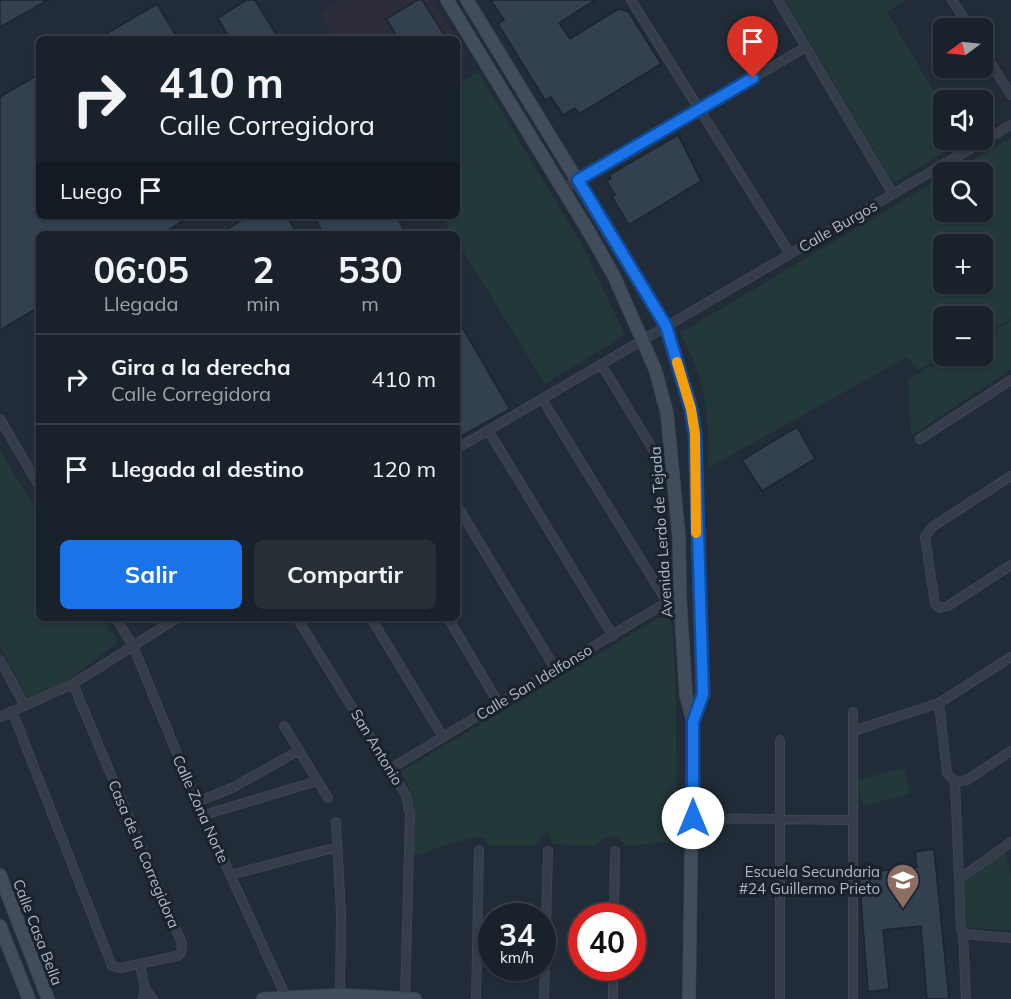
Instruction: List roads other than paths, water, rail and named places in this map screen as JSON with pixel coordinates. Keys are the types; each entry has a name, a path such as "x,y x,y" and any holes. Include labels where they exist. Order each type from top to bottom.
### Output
{"street":[{"name":"Avenida Lerdo de Tejada","path":"447,0 614,276 655,369 667,413 679,537 686,695 693,722 689,999"},
{"name":"Avenida Lerdo de Tejada","path":"466,0 666,326 691,409 695,434 703,694 693,722"},
{"path":"631,0 790,254"},
{"path":"778,0 893,194"},
{"path":"952,0 964,18"},
{"path":"563,189 806,47"},
{"path":"993,66 1011,95"},
{"name":"Calle Burgos","path":"460,447 1011,125"},
{"path":"601,364 673,482"},
{"path":"920,439 1011,380"},
{"path":"542,399 667,602"},
{"path":"1,424 36,481"},
{"path":"488,429 613,636"},
{"path":"1011,476 932,527 925,537 935,604 940,608 948,606 1011,565"},
{"path":"460,510 556,670"},
{"name":"Calle San Idelfonso","path":"390,769 667,602 680,599"},
{"name":"Calle Zona Norte","path":"118,621 133,646 198,802 287,998"},
{"path":"0,717 72,684 172,621"},
{"name":"San Antonio","path":"299,621 406,795 410,814 405,999"},
{"path":"373,621 442,737"},
{"path":"450,621 499,704"},
{"path":"853,731 939,703 1011,657"},
{"path":"0,660 24,706"},
{"name":"Casa de la Corregidora","path":"12,711 110,962 116,968 177,956 181,953 182,944 72,684"},
{"path":"939,703 947,773 955,782 958,882 966,999"},
{"path":"853,712 851,820 853,999"},
{"path":"284,726 328,798"},
{"path":"780,740 780,999"},
{"path":"198,802 232,788 298,751"},
{"path":"955,782 967,780 1011,751"},
{"path":"204,815 317,781"},
{"path":"232,788 239,803"},
{"path":"693,818 851,820"},
{"path":"336,822 341,913 340,995"},
{"path":"958,882 1011,842"},
{"path":"230,875 337,847"},
{"path":"476,999 479,850"},
{"path":"544,999 548,851"},
{"path":"614,903 615,851"},
{"name":"Calle Casa Bella","path":"2,884 48,999"},
{"path":"0,926 29,999"},
{"path":"962,931 969,937 1011,938"},
{"path":"140,965 145,989 143,999"},
{"path":"613,981 613,999"},
{"path":"145,989 153,999"},
{"path":"263,999 340,995 415,999"}],"place":[{"name":"Escuela Secundaria #24 Guillermo Prieto","path":"903,909"}]}
